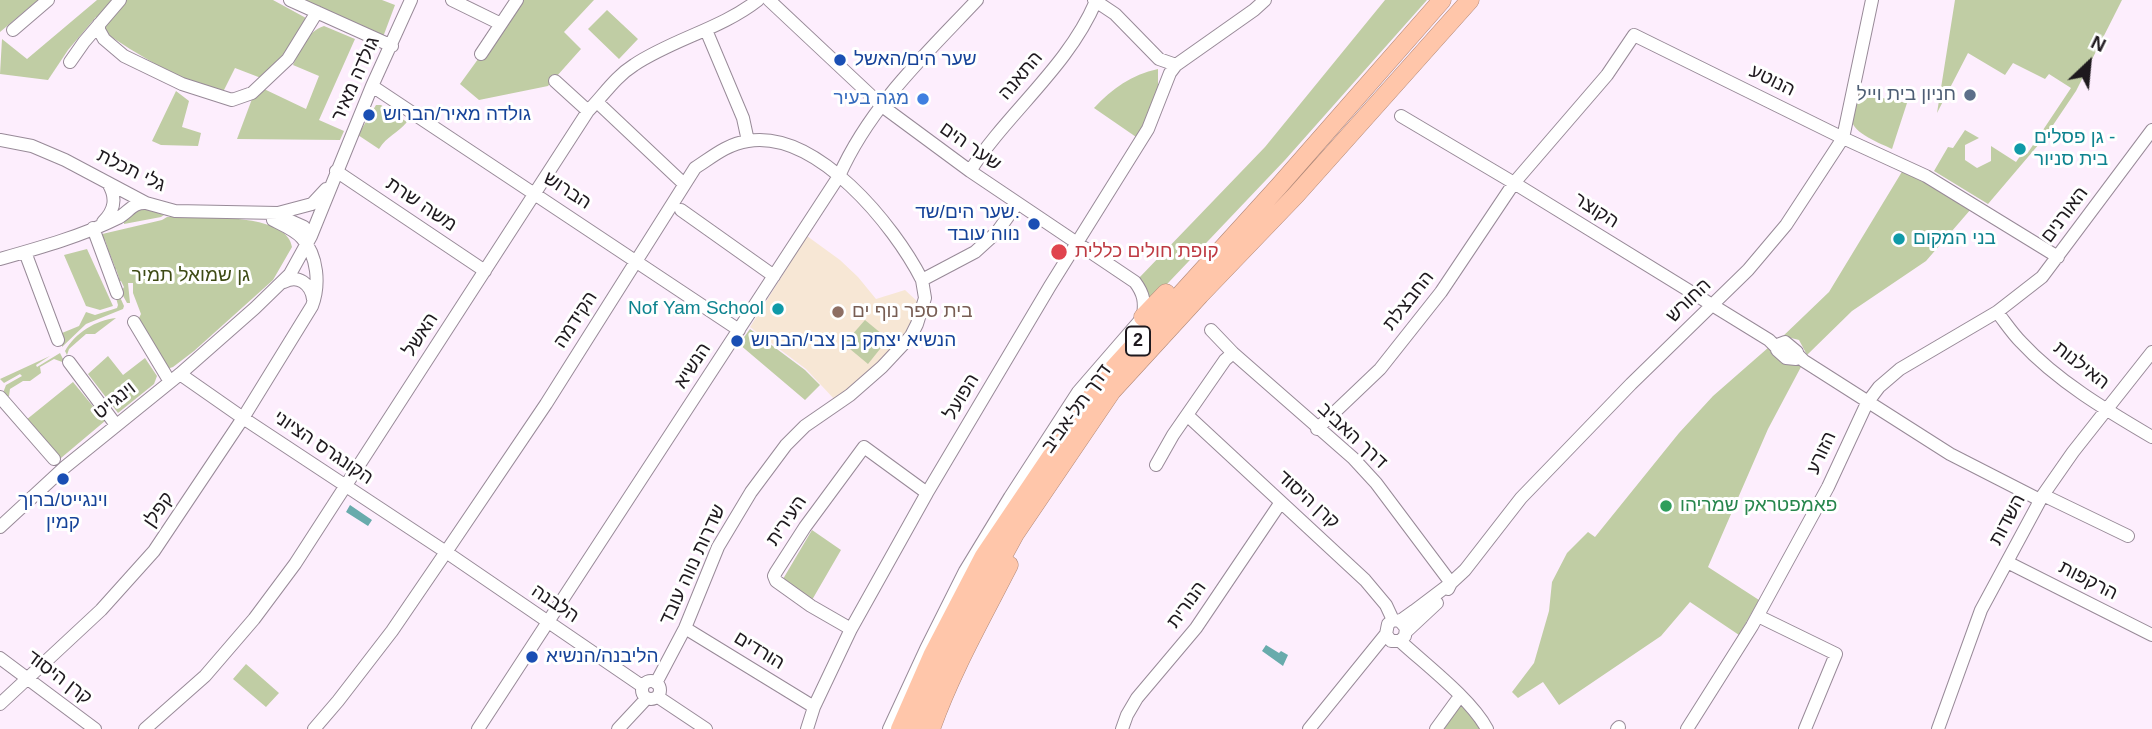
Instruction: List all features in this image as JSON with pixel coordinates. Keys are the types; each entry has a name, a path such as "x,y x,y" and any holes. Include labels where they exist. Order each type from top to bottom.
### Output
{"highway":[{"path":"1143,317 1436,0"},
{"name":"דרך תל-אביב","path":"901,729 932,656 984,556 1102,381 1279,186 1442,0"},
{"name":"דרך תל-אביב","path":"917,729 956,642 988,580 1015,534 1112,391 1296,195 1470,0"},
{"path":"931,729 972,638 1062,465"}],"street":[{"path":"13,30 48,0"},
{"path":"70,62 120,0"},
{"path":"290,0 392,46"},
{"name":"גולדה מאיר","path":"305,243 411,0"},
{"path":"452,0 501,24"},
{"path":"481,54 517,0"},
{"name":"האשל","path":"145,729 205,677 254,619 295,564 535,194 611,84 632,66 662,49 740,14 758,0"},
{"name":"שער הים","path":"769,0 881,106 1017,204 1135,282 1143,293 1143,317"},
{"name":"הנשיא","path":"478,729 839,176 849,154 881,106 893,89 977,0"},
{"path":"1095,0 1115,14 1159,59 1176,65"},
{"name":"התאנה","path":"970,171 987,146 1077,39 1095,0"},
{"name":"הפועל","path":"807,729 814,707 851,629 927,493 1076,242 1148,129 1170,73 1176,65 1265,0"},
{"name":"החורש","path":"1400,628 1465,570 1521,498 1631,384 1748,270 1786,225 1843,138 1872,0"},
{"path":"99,24 104,39 124,56 181,84 232,100 252,93 288,59 317,12"},
{"path":"706,30 743,118 748,141"},
{"name":"הנוטע","path":"1514,183 1607,75 1634,35 1926,176 2058,257"},
{"name":"הפועל","path":"1159,59 1162,91"},
{"path":"555,81 593,107 684,184"},
{"name":"הברוש","path":"372,86 739,330"},
{"name":"הקוצר","path":"1401,116 1774,343 1779,354 1786,359 1799,358 1867,403"},
{"name":"האורנים","path":"1997,312 2042,277 2152,130"},
{"name":"גלי תכלת","path":"0,140 32,146 65,160 143,201 174,211 251,213 293,221 304,227 305,243"},
{"name":"הקידמה","path":"314,729 392,631 446,552 546,404 695,168 723,148 748,141 773,141 801,152 839,176 890,227 922,279"},
{"name":"גלי תכלת","path":"271,217 312,204 334,176"},
{"name":"משה שרת","path":"334,176 485,271"},
{"path":"97,226 111,214 114,205 113,192 107,182"},
{"name":"החבצלת","path":"1317,429 1380,369 1441,292 1514,183"},
{"path":"0,259 117,219 143,201"},
{"path":"922,279 975,252 997,232 1017,204"},
{"path":"681,210 774,276"},
{"path":"271,217 305,243"},
{"path":"97,226 117,293"},
{"name":"וינגייט","path":"0,527 65,467 175,378 284,282 305,243"},
{"name":"וינגייט","path":"256,307 305,243"},
{"name":"קפלן","path":"0,704 101,610 154,551 243,418 312,306 317,276 315,263 305,243"},
{"path":"26,252 58,340"},
{"path":"284,282 294,279 308,286 312,293 312,306"},
{"name":"שדרות נווה עובד","path":"649,694 648,681 656,683 685,628 718,547 751,492 786,445 804,426 850,395 911,336 925,298 922,279"},
{"name":"הזורע","path":"1687,729 1758,616 1828,487 1867,403 1879,387 1900,369 1997,312"},
{"name":"האילנות","path":"1997,312 2021,343 2057,374 2107,410 2152,437"},
{"path":"889,729 965,571 1010,497 1079,392 1143,317"},
{"path":"134,322 175,378"},
{"name":"דרך האביב","path":"1211,330 1317,429 1353,458 1376,483 1451,583"},
{"name":"השדות","path":"1938,729 1981,610 2042,498 2152,352"},
{"path":"1156,465 1187,415 1225,360 1233,353"},
{"path":"69,362 116,425"},
{"name":"הקונגרס הציוני","path":"175,378 243,418 446,552"},
{"path":"0,397 54,458"},
{"path":"1867,403 1950,454 2128,536"},
{"name":"קרן היסוד","path":"1187,415 1365,580 1386,605 1400,628 1483,720 1487,729"},
{"name":"העירית","path":"851,629 811,606 776,581 774,576 805,527 864,447 927,493"},
{"name":"הנורית","path":"1122,729 1137,698 1196,628 1281,502"},
{"name":"הלבנה","path":"446,552 649,694 706,729"},
{"name":"הרקפות","path":"2007,562 2152,635"},
{"path":"1758,616 1836,654 1805,729"},
{"path":"1309,729 1386,634 1388,624 1400,628"},
{"name":"הורדים","path":"685,628 814,707"},
{"name":"קרן היסוד","path":"0,658 95,729"},
{"path":"618,729 649,694"},
{"path":"1436,729 1460,696"}],"shaded area":[{"name":"בית ספר נוף ים","path":"807,236 840,260 876,299 905,290 918,302 909,335 836,401 806,369 750,327"},
{"path":"350,505 372,520 368,526 346,512"},
{"path":"1266,645 1288,655 1283,666 1262,651"}],"green space":[{"path":"0,0 38,0 0,32"},
{"path":"97,0 273,0 306,18 292,43 261,78 235,68 223,92 172,74 110,36 96,17 68,50 48,80 0,74 2,39 27,59"},
{"path":"300,0 382,0 395,5 383,37"},
{"path":"518,0 594,0 564,32 581,49 548,86 479,100 460,84"},
{"path":"1385,0 1427,0 1285,160 1150,302 1138,279 1265,147"},
{"path":"1955,0 2122,0 2076,91 2045,137 1988,204 1934,171 1948,147 1953,148 1965,130 1979,138 1965,145 1965,160 1977,168 1991,161 1991,146 2016,162 2023,152 2027,154 2071,88 2049,74 2045,79 2013,63 2005,75 1968,53 1937,113"},
{"path":"607,10 638,39 619,59 588,29"},
{"path":"324,26 355,39 319,120 344,131 340,140 237,139 252,99 264,89 306,109 319,76 293,65 308,37"},
{"path":"1158,69 1158,87 1139,139 1094,108 1123,83"},
{"path":"176,91 189,101 182,127 201,133 198,146 161,145 152,141"},
{"path":"1858,93 1907,103 1892,149 1868,138 1853,125 1852,114"},
{"path":"376,105 381,105 407,122 379,149 358,135"},
{"path":"1903,170 1971,209 1926,261 1852,311 1807,355 1799,340 1780,339 1829,292"},
{"path":"143,208 164,215 124,224 136,210"},
{"name":"גן שמואל תמיר","path":"167,217 217,217 257,222 274,227 286,235 292,247 273,280 194,351 167,369 139,318 141,314 133,293 133,283 128,283 130,303 127,303 121,292 124,287 121,281 114,280 119,278 116,269 111,271 110,268 115,267 109,252 104,251 108,249 105,240 100,242 98,235"},
{"path":"87,249 113,306 100,310 86,306 64,255"},
{"path":"120,297 123,309 86,324 62,347 62,333 79,326 86,312 95,315 117,308 116,298"},
{"path":"116,318 95,334 86,334 69,349 67,355 65,351 69,344 80,333 101,321"},
{"path":"865,320 888,339 868,364 844,344"},
{"path":"750,329 805,370 820,385 805,400 739,344"},
{"path":"1769,347 1802,365 1768,429 1708,567 1759,600 1739,635 1690,602 1661,636 1559,705 1543,682 1518,698 1512,692 1534,663 1549,611 1552,582 1567,553 1588,532 1595,537 1679,433 1713,396"},
{"path":"60,353 65,363 54,359 40,367 41,373 10,389 9,396 5,398 3,393 6,385 22,376 20,374 4,383 0,379 50,356 36,365 37,367"},
{"path":"108,356 123,375 145,358 157,376 154,384 118,413 88,374"},
{"path":"73,382 105,421 61,458 26,420"},
{"path":"812,530 841,550 812,600 783,579"},
{"path":"246,664 279,693 266,707 233,679"},
{"path":"1460,702 1484,729 1441,729"}],"place":[{"name":"שער הים/האשל","path":"840,60"},
{"name":"חניון בית וייל","path":"1970,95"},
{"name":"מגה בעיר","path":"923,99"},
{"name":"גולדה מאיר/הברוש","path":"369,115"},
{"name":"גן פסלים - בית סניור","path":"2020,149"},
{"name":"שער הים/שד. נווה עובד","path":"1034,224"},
{"name":"בני המקום","path":"1899,239"},
{"name":"קופת חולים כללית","path":"1059,252"},
{"name":"Nof Yam School","path":"778,309"},
{"name":"בית ספר נוף ים","path":"838,312"},
{"name":"הנשיא יצחק בן צבי/הברוש","path":"737,341"},
{"name":"וינגייט/ברוך קמין","path":"63,479"},
{"name":"פאמפטראק שמריהו","path":"1666,506"},
{"name":"הליבנה/הנשיא","path":"532,657"}]}
